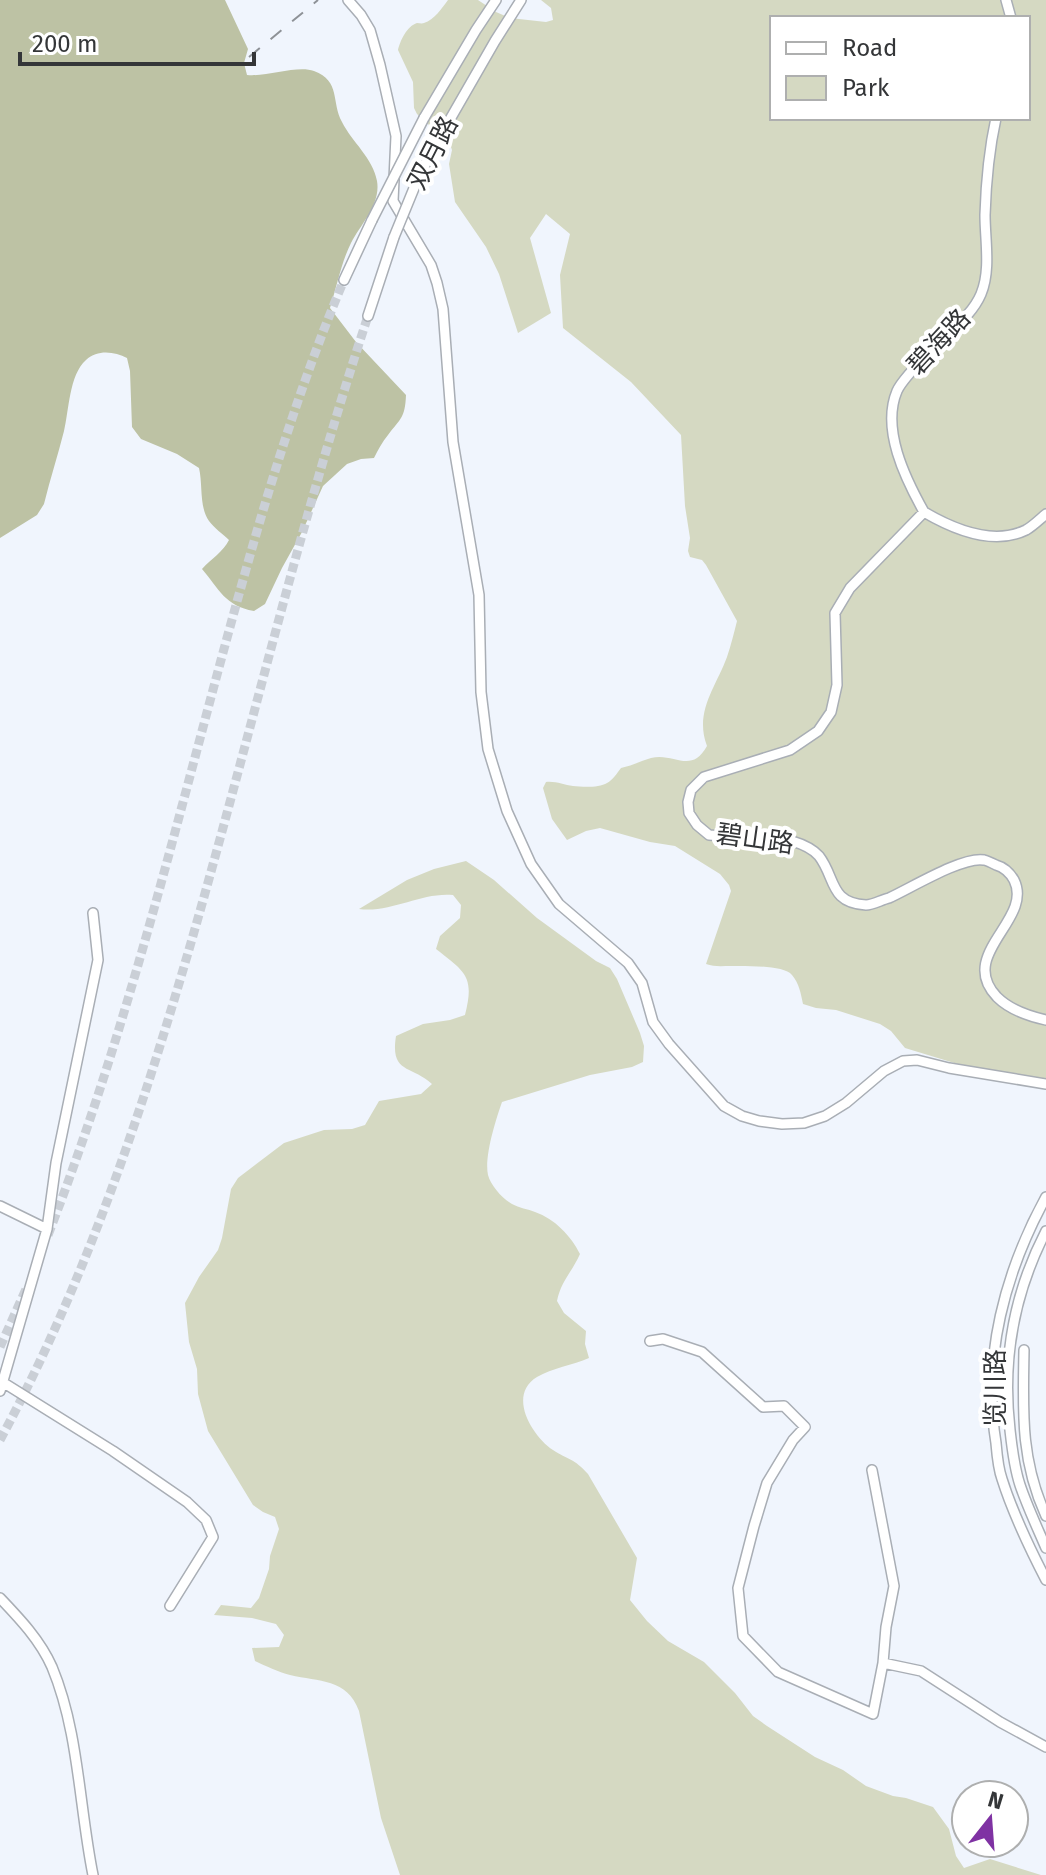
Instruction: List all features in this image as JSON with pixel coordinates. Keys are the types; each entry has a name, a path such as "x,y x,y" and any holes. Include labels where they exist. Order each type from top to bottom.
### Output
{"street":[{"path":"348,0 370,30 396,136 393,201 431,265 443,309 453,442 479,595 481,692 488,749 507,811 531,864 559,904 628,963 642,983 653,1022 669,1044 724,1106 742,1116 782,1124 804,1123 825,1116 884,1071 903,1061 917,1060 1046,1084"},
{"name":"双月路","path":"344,280 424,118 496,0"},
{"name":"双月路","path":"368,316 394,237 419,176 521,0"},
{"name":"碧海路","path":"924,512 913,493 894,443 890,417 897,388 969,313 981,293 986,264 988,156 996,120"},
{"path":"924,512 967,532 993,536 1026,529 1046,514"},
{"name":"碧山路","path":"924,512 850,588 835,613 837,685 831,712 818,731 790,750 704,777 691,790 689,813 709,835 792,841 805,845 819,856 836,893 849,902 869,905 963,863 983,859 1003,868 1015,881 1017,897 984,966 986,980 1006,1006 1046,1020"},
{"path":"93,913 98,960 56,1163 47,1229 2,1387 125,1460 187,1502 206,1520 213,1537 170,1606"},
{"name":"览川路","path":"1046,1197 1017,1259 995,1341 992,1369 993,1426 1001,1477 1024,1536 1046,1580"},
{"path":"0,1206 47,1229"},
{"name":"览川路","path":"1046,1231 1029,1270 1017,1311 1007,1373 1012,1450 1019,1484 1046,1548"},
{"path":"650,1341 663,1339 702,1352 763,1407 784,1406 805,1427 793,1440 767,1483 754,1526 738,1588 743,1636 778,1672 873,1714 894,1586 872,1470"},
{"path":"995,1341 1010,1344"},
{"path":"1024,1350 1026,1450 1046,1516"},
{"path":"0,1598 27,1626 51,1665 66,1708 93,1875"},
{"path":"883,1663 921,1671 1000,1722 1046,1747"}],"green space":[{"path":"0,0 225,0 248,49 244,63 247,75 299,69 323,75 332,86 342,122 375,173 376,198 348,251 330,308 356,342 406,395 405,409 374,458 347,464 323,486 265,604 254,611 229,601 202,569 229,540 206,515 199,468 177,454 141,439 132,427 130,371 127,358 117,354 96,354 80,367 73,384 44,504 37,515 0,538"},
{"path":"448,0 478,0 510,18 546,22 553,20 551,8 541,0 1046,0 1046,1080 974,1069 905,1048 891,1031 880,1024 836,1010 803,1004 794,978 781,969 706,964 731,891 720,874 675,846 600,828 567,840 552,819 543,788 546,782 600,786 611,780 621,768 651,758 688,761 701,755 707,746 703,722 705,711 727,657 737,621 706,565 702,560 690,557 688,551 690,538 681,435 631,382 563,328 560,275 570,234 546,214 530,238 551,313 518,333 499,274 486,247 455,202 449,164 450,144 417,114 413,82 398,50 410,27 438,13"},
{"path":"466,861 494,880 537,918 610,968 644,1046 643,1062 632,1067 590,1075 502,1102 491,1138 487,1167 492,1183 501,1195 512,1204 542,1215 556,1224 580,1254 557,1301 564,1313 586,1331 585,1344 589,1358 537,1377 528,1385 523,1404 531,1425 545,1444 575,1462 588,1474 637,1558 630,1600 668,1641 704,1662 753,1716 767,1726 866,1786 933,1807 949,1829 950,1859 958,1859 964,1868 990,1859 1041,1875 400,1875 381,1818 359,1711 354,1700 331,1683 286,1674 255,1661 252,1648 279,1647 284,1635 276,1624 252,1618 214,1615 221,1605 251,1608 259,1598 279,1529 275,1517 253,1505 208,1431 198,1394 197,1369 189,1342 185,1303 218,1250 231,1189 238,1178 284,1143 324,1130 365,1125 379,1101 421,1094 432,1084 399,1063 396,1036 423,1024 465,1015 469,991 465,976 436,949 440,936 460,918 461,905 453,895 441,895 383,908 359,909 407,880"}],"tunnel":[{"path":"48,1235 121,1022 276,468 344,280"},
{"path":"0,1440 63,1311 116,1178 139,1110 202,904 302,536 368,316"},
{"path":"0,1347 26,1289"}],"railway":[{"path":"249,57 318,0"}]}
